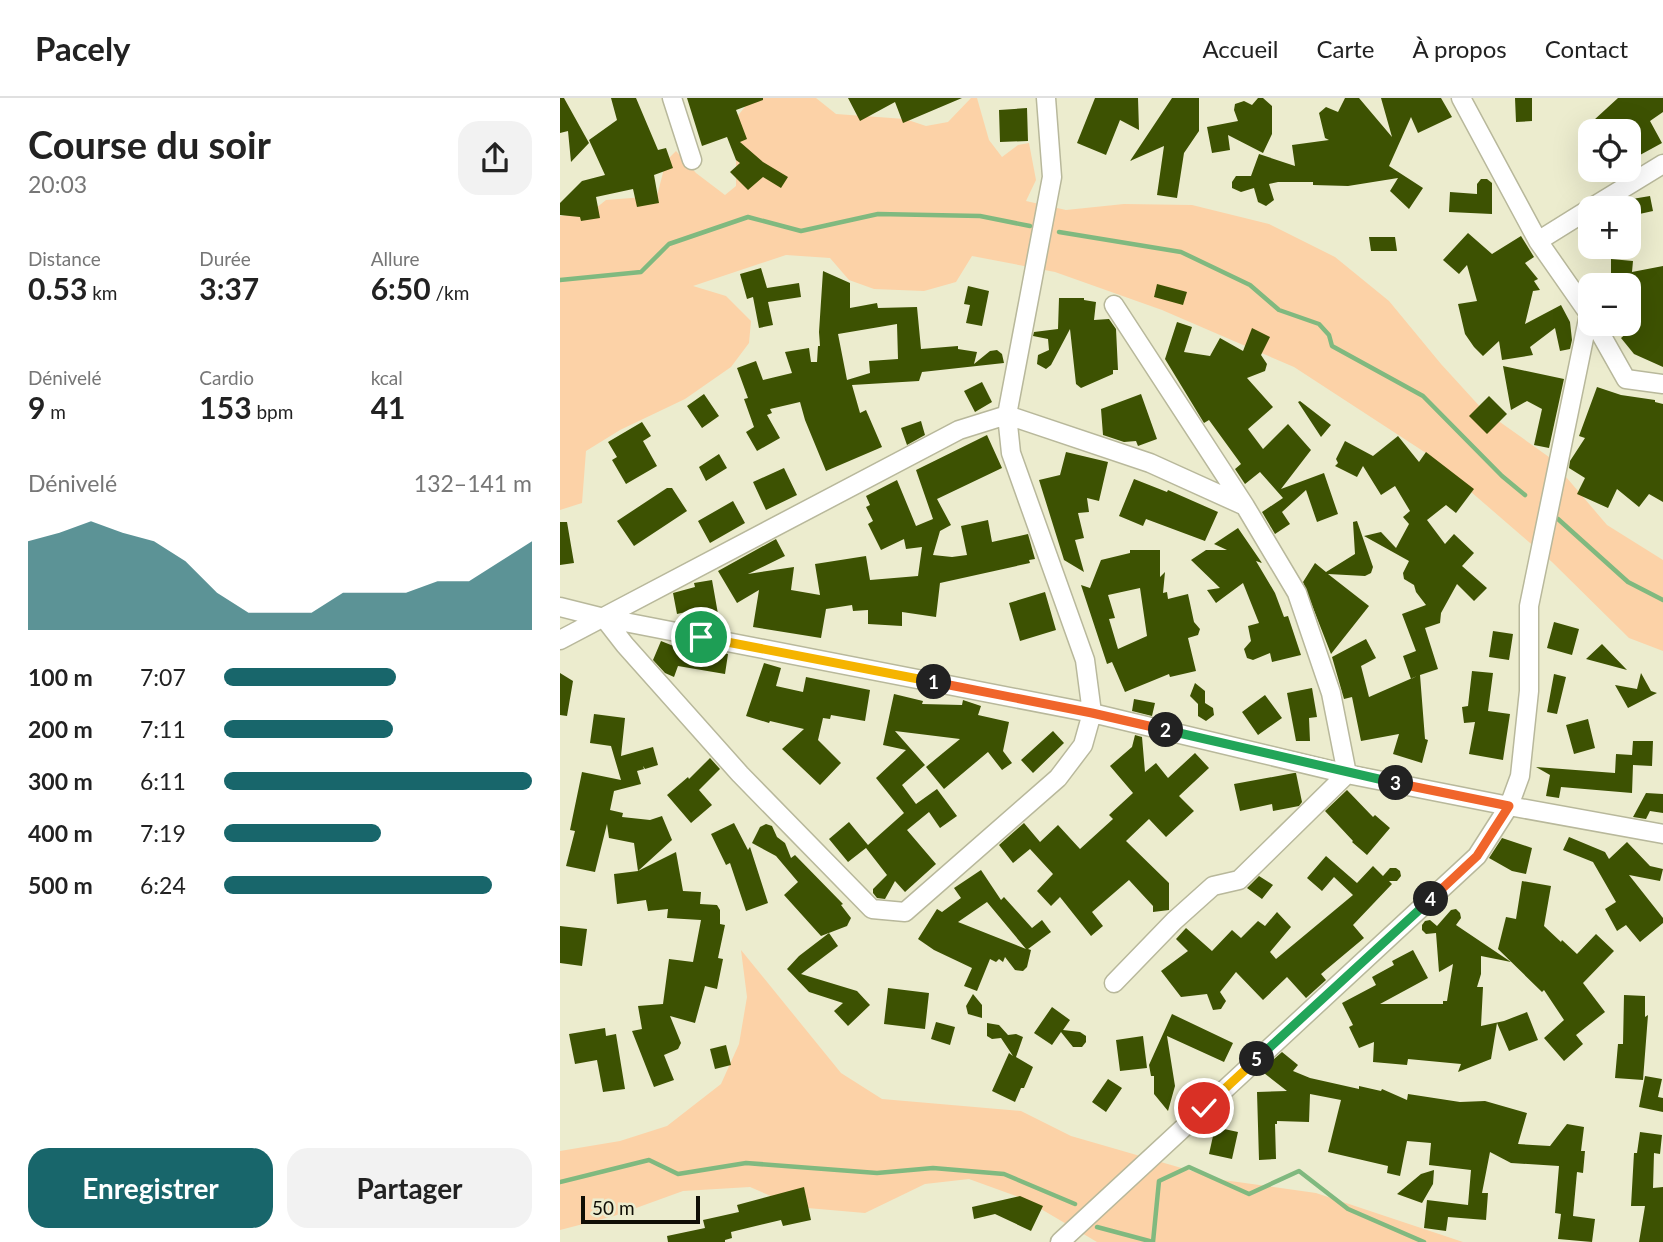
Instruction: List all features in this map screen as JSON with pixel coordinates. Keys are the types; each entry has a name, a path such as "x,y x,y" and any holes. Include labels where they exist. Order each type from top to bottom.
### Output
{"street":[{"path":"672,98 692,160"},
{"path":"604,618 740,774 872,909 905,912 1058,778 1083,746 1092,713 1085,660 1011,453 1007,415 1052,177 1046,98"},
{"path":"1461,98 1538,241 1578,299"},
{"path":"1611,196 1663,164"},
{"path":"1538,241 1578,216"},
{"path":"1114,305 1245,506 1297,593 1331,693 1348,774"},
{"path":"1060,1242 1477,856 1509,806 1520,776 1529,691 1529,606 1587,336"},
{"path":"1601,336 1626,379 1663,383"},
{"path":"560,640 959,430 1007,415 1150,464 1245,506"},
{"path":"560,607 604,618 1092,713 1348,774 1663,834"},
{"path":"1114,983 1174,921 1213,886 1240,880 1348,774"}],"shaded area":[{"path":"752,98 816,98 836,114 905,119 926,126 948,122 971,98 977,98 989,140 1002,157 1018,145 1029,143 1036,180 1026,201 1066,210 1124,204 1192,205 1269,224 1335,257 1389,301 1483,410 1549,457 1607,525 1663,560 1663,651 1629,638 1552,562 1426,453 1294,367 1162,310 1055,272 972,256 956,282 924,291 874,289 849,280 830,258 786,255 693,286 726,296 751,321 749,343 731,367 685,399 620,430 586,451 582,503 560,510 560,216 591,212 606,200 657,196 666,161 676,151 696,173 725,195 736,186 736,118"},
{"path":"741,950 841,1073 882,1099 1021,1111 1071,1136 1223,1180 1316,1193 1463,1242 1097,1242 1024,1199 969,1179 925,1184 865,1213 796,1207 750,1187 683,1191 614,1216 560,1230 560,1151 620,1141 667,1126 721,1084 739,1044 747,997"}],"building":[{"path":"560,98 564,98 589,143 571,162 568,131 560,133"},
{"path":"611,98 636,98 658,150 666,148 673,168 654,175 659,203 637,207 633,189 596,197 600,218 581,221 580,217 560,215 560,203 582,181 605,175 589,140 617,120"},
{"path":"687,98 763,98 736,110 747,139 740,142 763,162 788,177 781,188 763,177 748,190 730,172 740,163 736,160 727,137 702,146"},
{"path":"848,98 962,98 903,123 895,102 860,121"},
{"path":"1095,98 1138,98 1139,130 1120,120 1106,155 1077,143"},
{"path":"1172,98 1199,98 1199,131 1184,153 1177,198 1157,195 1164,146 1130,161"},
{"path":"1258,98 1263,98 1272,106 1272,134 1263,153 1228,135 1230,150 1212,153 1207,127 1238,121 1235,104 1244,101 1252,105"},
{"path":"1345,98 1359,98 1392,137 1381,98 1441,98 1452,117 1418,133 1411,117 1389,166 1423,188 1409,209 1390,191 1398,178 1348,186 1278,182 1269,184 1274,200 1266,206 1258,202 1254,188 1241,192 1232,188 1236,176 1251,176 1259,154 1295,166 1292,145 1329,140 1325,138 1319,113 1326,107 1338,112"},
{"path":"1515,98 1532,98 1532,121 1516,122"},
{"path":"1618,98 1663,98 1663,112 1650,121 1662,143 1641,154 1641,119 1595,119"},
{"path":"1027,108 1028,141 1000,142 999,110"},
{"path":"1481,179 1492,183 1492,214 1449,212 1450,192 1477,194 1477,184"},
{"path":"1650,196 1653,211 1641,214 1641,198"},
{"path":"1468,233 1492,254 1521,236 1534,257 1525,263 1538,279 1534,281 1540,290 1533,291 1525,324 1561,305 1570,322 1570,349 1560,351 1555,328 1530,347 1533,355 1502,360 1499,341 1483,356 1474,347 1465,334 1458,304 1477,301 1467,265 1459,274 1443,260"},
{"path":"1369,237 1395,237 1397,251 1371,251"},
{"path":"1611,259 1633,261 1632,272 1663,266 1663,367 1634,354 1621,338 1641,336 1641,273 1611,273"},
{"path":"761,268 767,288 799,283 801,297 768,302 773,325 759,328 753,297 747,299 740,274"},
{"path":"823,271 850,283 850,308 877,303 878,308 917,307 921,349 958,346 958,349 977,352 974,364 990,351 997,350 1002,354 1004,363 922,372 919,381 852,385 860,413 866,410 882,447 826,471 800,402 770,409 772,413 767,415 780,438 757,451 746,432 754,427 744,399 748,398 737,368 756,361 763,380 792,373 785,352 809,348 811,362 817,362","holes":["897,324 898,359 869,361 870,373 847,380 838,334"]},
{"path":"1157,284 1187,292 1183,305 1154,297"},
{"path":"968,286 989,291 982,326 966,323 970,305 964,304"},
{"path":"1059,298 1084,298 1096,302 1094,320 1109,319 1116,329 1118,370 1113,370 1113,374 1081,388 1076,384 1070,329 1051,365 1046,369 1037,364 1038,355 1049,350 1048,339 1033,336 1034,332 1058,329"},
{"path":"1177,322 1192,327 1184,352 1210,356 1220,338 1243,351 1252,328 1270,337 1261,355 1267,364 1265,371 1247,378 1273,407 1248,429 1263,449 1288,424 1311,450 1281,489 1324,473 1338,514 1317,522 1306,490 1282,512 1290,524 1275,534 1262,512 1283,498 1260,472 1245,484 1235,469 1241,464 1209,420 1204,423 1165,359"},
{"path":"1503,366 1564,379 1549,448 1534,445 1542,409 1527,401 1511,410"},
{"path":"982,382 992,402 975,412 964,391"},
{"path":"1597,387 1663,404 1663,502 1649,494 1639,507 1617,489 1608,508 1577,494 1585,478 1569,468 1570,461 1585,438 1579,436"},
{"path":"704,394 719,416 702,428 687,406"},
{"path":"1141,394 1157,439 1138,446 1136,441 1124,442 1103,435 1101,409"},
{"path":"1489,396 1507,414 1487,434 1469,416"},
{"path":"1298,402 1331,425 1321,437"},
{"path":"921,421 925,435 907,445 901,428"},
{"path":"642,422 651,436 643,441 657,466 626,484 612,460 617,457 608,442"},
{"path":"987,435 1002,468 937,499 951,525 940,531 933,555 967,555 961,526 988,520 992,542 1028,534 1035,559 1029,560 1030,563 940,583 936,617 902,612 902,626 868,624 868,610 853,611 852,605 826,609 821,638 753,627 759,590 737,603 718,571 776,539 785,556 748,574 794,567 791,590 820,595 815,564 866,556 870,580 918,576 922,547 906,549 904,539 881,550 868,524 873,521 866,507 870,505 866,496 897,480 916,526 933,519 916,470"},
{"path":"1398,436 1419,462 1426,452 1474,489 1456,513 1446,505 1427,520 1445,544 1454,534 1474,553 1462,566 1487,588 1474,601 1457,584 1441,613 1440,623 1425,628 1438,669 1420,675 1425,739 1428,740 1422,763 1393,754 1399,734 1361,741 1352,697 1344,699 1332,657 1366,639 1376,658 1361,666 1369,697 1411,679 1403,656 1416,651 1402,614 1426,605 1414,585 1404,579 1403,573 1409,561 1364,536 1381,532 1396,548 1409,524 1403,517 1410,511 1395,486 1381,495 1363,466 1357,477 1335,466 1345,441 1373,456"},
{"path":"1066,452 1108,462 1099,501 1087,498 1089,512 1078,513 1084,538 1075,540 1084,572 1064,560 1039,480 1060,475"},
{"path":"719,454 727,468 706,481 699,467"},
{"path":"784,468 797,495 766,510 753,482"},
{"path":"1134,479 1167,492 1168,490 1218,512 1205,541 1146,519 1143,526 1119,516"},
{"path":"667,488 672,488 687,511 634,546 617,521"},
{"path":"733,501 745,523 710,543 698,521"},
{"path":"1357,521 1373,567 1371,573 1365,576 1328,574 1369,606 1331,654 1303,582 1315,563 1326,572 1355,554 1353,522"},
{"path":"560,522 567,522 574,563 560,565"},
{"path":"1238,528 1262,563 1256,561 1275,593 1284,617 1288,616 1301,655 1272,662 1270,653 1253,660 1247,658 1244,649 1251,641 1248,626 1259,623 1243,583 1216,603 1207,590 1220,588 1191,560 1206,550 1227,550 1214,544"},
{"path":"1130,550 1160,550 1160,577 1165,572 1163,593 1167,592 1168,599 1188,594 1194,622 1200,629 1198,635 1188,638 1196,671 1170,677 1169,674 1125,692 1112,662 1107,664 1081,585 1090,588 1101,560 1130,553","holes":["1140,588 1147,636 1118,649 1109,619 1115,618 1108,595"]},
{"path":"712,580 718,614 697,618 695,610 677,614 673,593 695,587 694,583"},
{"path":"1045,592 1056,630 1020,641 1009,603"},
{"path":"1554,622 1579,629 1572,655 1547,648"},
{"path":"1493,631 1513,634 1509,660 1489,657"},
{"path":"661,641 681,649 681,645 728,654 725,674 678,666 674,677 665,673 653,660"},
{"path":"1602,644 1627,670 1586,659"},
{"path":"764,663 781,668 776,686 803,692 806,677 870,690 865,721 831,715 830,719 823,718 818,740 841,763 820,785 782,749 804,729 746,716"},
{"path":"1472,671 1493,673 1488,711 1510,714 1503,760 1469,754 1475,722 1464,723 1462,707 1468,706"},
{"path":"560,673 573,681 567,716 560,715"},
{"path":"1641,673 1651,691 1657,693 1628,708 1615,685 1637,689"},
{"path":"1554,674 1566,677 1557,714 1547,712"},
{"path":"1195,683 1205,691 1205,703 1213,708 1214,715 1206,721 1198,716 1198,704 1190,696"},
{"path":"1312,688 1317,717 1309,718 1310,741 1296,741 1287,693"},
{"path":"894,694 923,701 922,704 962,705 963,700 981,706 978,715 1009,722 1003,751 1012,763 1002,770 988,752 944,789 926,767 960,739 895,731 925,765 902,785 916,804 937,789 957,816 940,828 929,812 907,830 936,864 905,892 895,881 885,899 877,898 873,889 887,875 866,848 848,862 829,839 849,822 868,845 904,813 876,778 906,750 883,745"},
{"path":"1265,695 1282,718 1258,735 1242,712"},
{"path":"1134,699 1155,703 1152,716 1132,711"},
{"path":"594,714 625,718 621,756 653,747 658,765 645,769 643,766 644,769 637,771 641,784 614,791 610,810 623,813 622,817 650,820 662,816 672,840 638,871 634,843 609,838 607,824 595,872 566,866 575,831 570,830 582,772 621,780 611,746 590,743"},
{"path":"1588,719 1595,748 1574,754 1566,725"},
{"path":"1053,731 1064,743 1033,773 1021,760"},
{"path":"1135,735 1142,737 1145,772 1156,763 1168,778 1195,753 1209,768 1179,796 1194,811 1166,837 1149,819 1126,841 1169,883 1169,910 1153,912 1153,906 1129,880 1092,912 1103,926 1091,936 1060,897 1051,906 1037,891 1053,874 1030,849 1013,863 999,845 1024,823 1040,842 1058,825 1080,849 1113,819 1109,815 1133,793 1110,766 1132,747"},
{"path":"1633,741 1653,741 1652,766 1633,765 1632,793 1561,787 1559,798 1546,796 1550,775 1536,767 1615,773 1616,754 1632,755"},
{"path":"710,758 720,769 699,790 712,805 691,823 667,795 688,777 689,779"},
{"path":"1296,773 1302,802 1299,806 1273,811 1272,804 1240,811 1234,784"},
{"path":"1347,790 1373,817 1375,815 1390,828 1367,855 1325,811"},
{"path":"1646,793 1663,794 1663,813 1650,811 1646,819 1633,817"},
{"path":"734,823 748,850 750,847 768,903 746,911 730,863 726,865 711,834"},
{"path":"766,824 772,826 777,837 785,843 791,858 795,855 843,904 841,905 851,918 847,926 821,936 784,895 798,882 776,856 752,843 760,827"},
{"path":"1569,837 1605,852 1609,859 1627,842 1650,866 1663,869 1660,881 1629,875 1663,918 1663,923 1640,942 1626,925 1617,931 1605,909 1616,902 1593,862 1563,850"},
{"path":"1502,838 1532,848 1526,874 1512,871 1489,858"},
{"path":"676,852 683,891 701,892 700,904 717,905 720,910 720,924 725,925 718,958 723,959 717,989 705,986 695,1023 670,1016 681,1043 678,1049 664,1055 674,1080 654,1087 632,1031 642,1029 638,1006 663,1004 669,959 693,962 701,920 667,918 668,909 648,911 646,900 617,904 614,874 638,871"},
{"path":"1326,856 1357,883 1373,866 1383,876 1390,868 1396,868 1401,876 1397,881 1389,881 1392,884 1353,925 1364,938 1321,974 1326,980 1306,998 1287,977 1263,1000 1236,972 1220,992 1226,1001 1221,1009 1213,1010 1207,994 1181,997 1161,971 1188,951 1176,939 1186,928 1212,951 1232,930 1241,938 1258,921 1265,926 1277,912 1291,927 1270,952 1276,959 1353,895 1334,877 1322,891 1307,878"},
{"path":"981,870 1001,900 1004,897 1032,928 1042,920 1051,932 1028,949 1031,950 1027,967 1023,971 1015,970 1005,957 1003,962 990,959 977,991 964,986 972,968 934,950 918,939 937,909 942,912 961,898 954,888","holes":["987,902 1026,949 958,922"]},
{"path":"1259,876 1273,885 1262,899 1247,888"},
{"path":"1522,881 1551,886 1544,926 1561,942 1562,940 1577,954 1596,934 1614,951 1583,983 1605,1012 1576,1035 1583,1044 1564,1061 1544,1038 1564,1020 1544,990 1542,992 1498,949 1506,917 1516,919"},
{"path":"1456,909 1461,918 1456,925 1511,962 1481,956 1481,974 1477,987 1483,987 1481,1026 1527,1012 1538,1040 1509,1051 1497,1023 1491,1059 1458,1072 1461,1064 1408,1059 1407,1065 1373,1062 1374,1042 1359,1048 1349,1027 1353,1025 1342,1003 1376,985 1372,977 1394,965 1392,961 1413,950 1428,978 1380,1004 1443,1004 1443,1001 1447,1001 1453,964 1439,972 1436,933 1426,934 1422,925 1430,920 1437,926 1451,910"},
{"path":"560,926 587,929 582,966 560,963"},
{"path":"829,933 838,946 801,974 857,991 870,1005 848,1026 834,1011 843,1003 809,992 787,969"},
{"path":"888,988 929,993 925,1029 884,1024"},
{"path":"973,994 982,1005 982,1018 968,1014 966,1006"},
{"path":"1624,995 1645,996 1645,1017 1648,1015 1643,1080 1615,1078 1618,1044 1623,1044"},
{"path":"1052,1007 1070,1020 1063,1030 1080,1032 1086,1036 1082,1047 1073,1047 1061,1032 1052,1045 1034,1033"},
{"path":"1172,1014 1233,1043 1224,1062 1167,1036 1175,1086 1168,1111 1154,1094 1154,1076 1151,1076 1149,1065"},
{"path":"936,1022 955,1027 950,1045 931,1039"},
{"path":"987,1023 999,1025 1008,1035 1023,1037 1016,1057 1033,1067 1015,1102 992,1091 1009,1053 1013,1056 1001,1038 992,1039 987,1036"},
{"path":"605,1028 606,1036 616,1034 625,1089 603,1092 597,1060 575,1064 569,1034"},
{"path":"1143,1036 1147,1068 1120,1071 1116,1040"},
{"path":"726,1045 731,1065 715,1069 710,1049"},
{"path":"1282,1052 1298,1065 1293,1071 1310,1078 1359,1089 1359,1086 1381,1091 1382,1089 1407,1100 1408,1094 1460,1102 1485,1101 1527,1113 1518,1144 1550,1146 1567,1124 1584,1127 1581,1151 1585,1151 1583,1173 1577,1172 1573,1216 1595,1219 1592,1242 1558,1239 1561,1214 1555,1213 1559,1166 1511,1163 1490,1152 1482,1193 1488,1193 1486,1220 1448,1217 1446,1231 1424,1228 1427,1200 1468,1205 1471,1170 1429,1165 1431,1143 1407,1141 1400,1176 1387,1173 1388,1166 1328,1152 1341,1100 1310,1094 1309,1122 1277,1121 1276,1159 1259,1160 1257,1092 1287,1091 1264,1073 1269,1067 1267,1065"},
{"path":"1645,1076 1662,1079 1658,1097 1663,1098 1663,1112 1639,1107"},
{"path":"1108,1079 1122,1088 1106,1112 1092,1102"},
{"path":"1201,1079 1210,1088 1189,1107 1181,1098"},
{"path":"1215,1127 1238,1132 1232,1159 1209,1154"},
{"path":"1640,1132 1662,1135 1660,1154 1654,1153 1653,1188 1663,1187 1663,1242 1639,1242 1645,1206 1631,1206 1634,1153 1637,1153"},
{"path":"1434,1170 1433,1184 1422,1203 1397,1194 1421,1174"},
{"path":"804,1187 811,1220 783,1226 781,1220 731,1232 732,1238 725,1242 668,1242 667,1236 705,1228 703,1220 739,1212 737,1205"},
{"path":"1020,1196 1043,1206 1031,1231 995,1214 974,1219 972,1207"}],"waterway":[{"path":"560,280 641,272 669,244 748,217 801,231 878,214 980,216 1030,226"},
{"path":"1059,232 1181,252 1250,285 1279,310 1319,324 1329,335 1332,346 1423,396 1502,476 1525,495"},
{"path":"1558,519 1628,582 1663,600"},
{"path":"560,1182 649,1160 678,1174 746,1163 877,1173 933,1168 1004,1174 1075,1204"},
{"path":"1097,1227 1153,1242 1159,1181 1189,1167 1249,1194 1299,1171 1348,1209 1424,1242"}],"route":[{"path":"701,637 1092,713 1348,774 1509,806 1477,856 1204,1108"}]}
